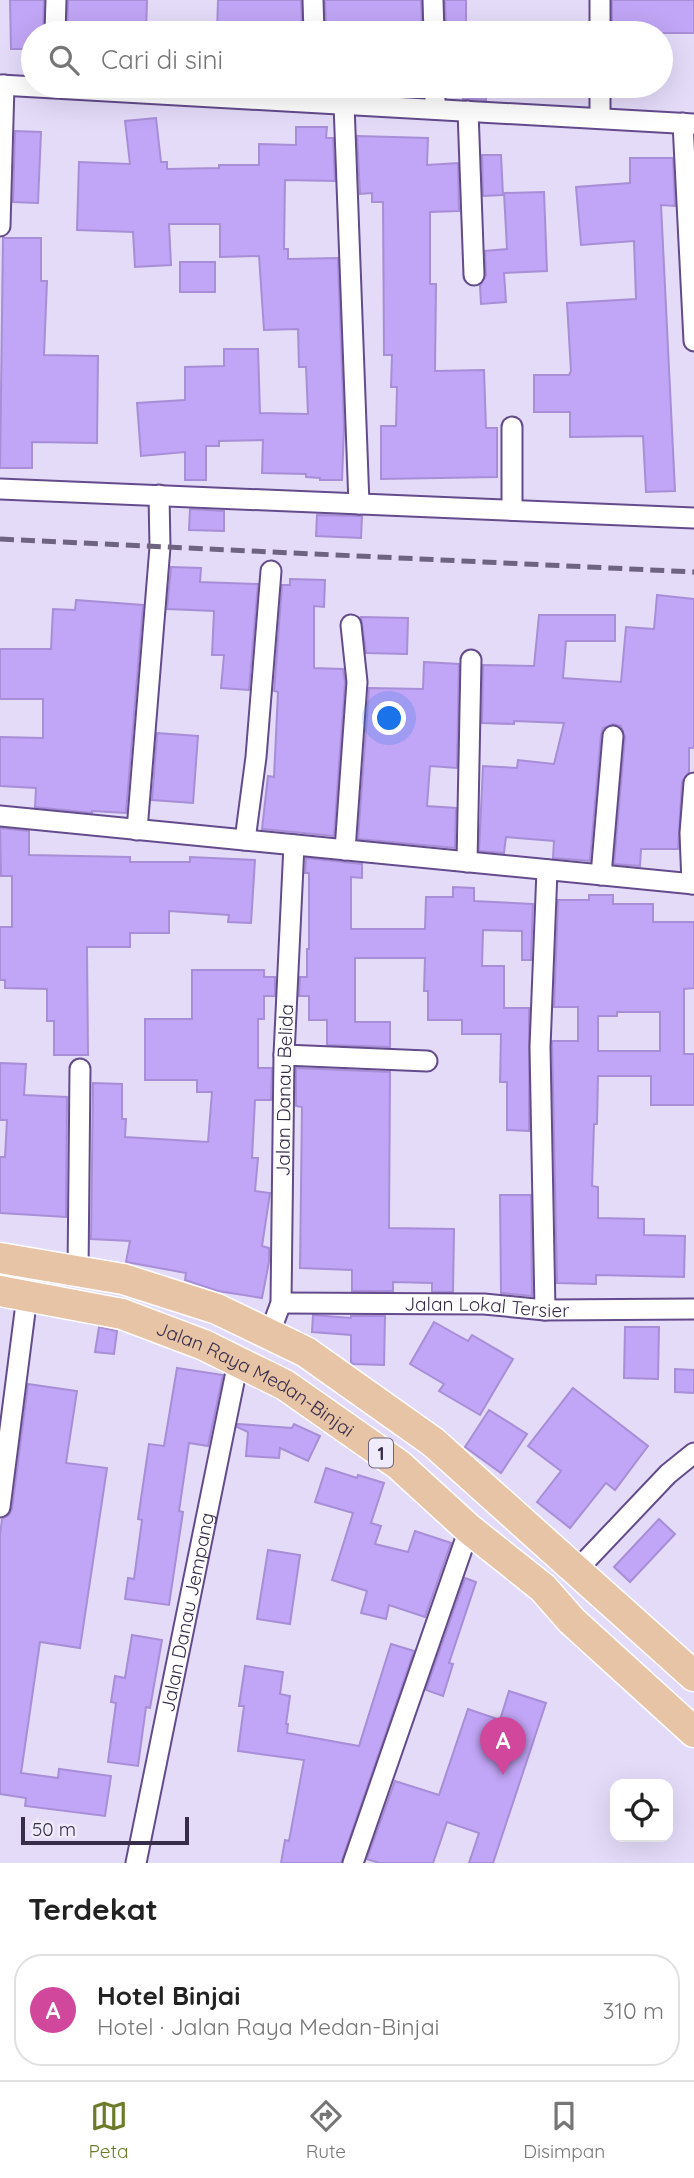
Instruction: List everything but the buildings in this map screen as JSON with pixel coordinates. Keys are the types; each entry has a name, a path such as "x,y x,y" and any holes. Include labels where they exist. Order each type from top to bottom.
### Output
{"main road":[{"name":"Jalan Raya Medan-Binjai","path":"0,1258 123,1279 217,1309 306,1352 433,1442 694,1676"},
{"name":"Jalan Raya Medan-Binjai","path":"14,1293 122,1314 204,1345 285,1385 399,1465 469,1529 543,1588 572,1621 694,1732"}],"street":[{"path":"55,21 56,0"},
{"path":"313,0 314,21"},
{"path":"433,0 434,21"},
{"path":"600,0 600,21"},
{"path":"0,226 2,85 21,86"},
{"path":"326,98 344,104 689,123 694,341"},
{"path":"435,98 435,109"},
{"path":"600,98 600,118"},
{"path":"344,104 359,504"},
{"path":"468,111 474,275"},
{"path":"512,427 512,510"},
{"path":"0,489 694,518"},
{"path":"136,830 160,547 159,495"},
{"path":"245,840 256,757 271,571"},
{"path":"345,850 357,682 351,625"},
{"path":"467,862 471,660"},
{"path":"601,875 613,736"},
{"path":"0,816 693,884 690,834 694,783"},
{"name":"Jalan Danau Belida","path":"269,1335 281,1303 284,1055 294,845"},
{"path":"545,1310 540,1047 547,870"},
{"path":"284,1055 427,1061"},
{"path":"78,1272 80,1069"},
{"path":"0,1507 14,1293"},
{"name":"Jalan Lokal Tersier","path":"281,1303 484,1304 545,1310 694,1309"},
{"name":"Jalan Danau Jempang","path":"136,1863 238,1362"},
{"path":"576,1571 668,1474 694,1453"},
{"path":"353,1863 469,1529"}],"railway":[{"path":"0,539 694,572"}],"place":[{"name":"Hotel Binjai","path":"503,1775"}]}
